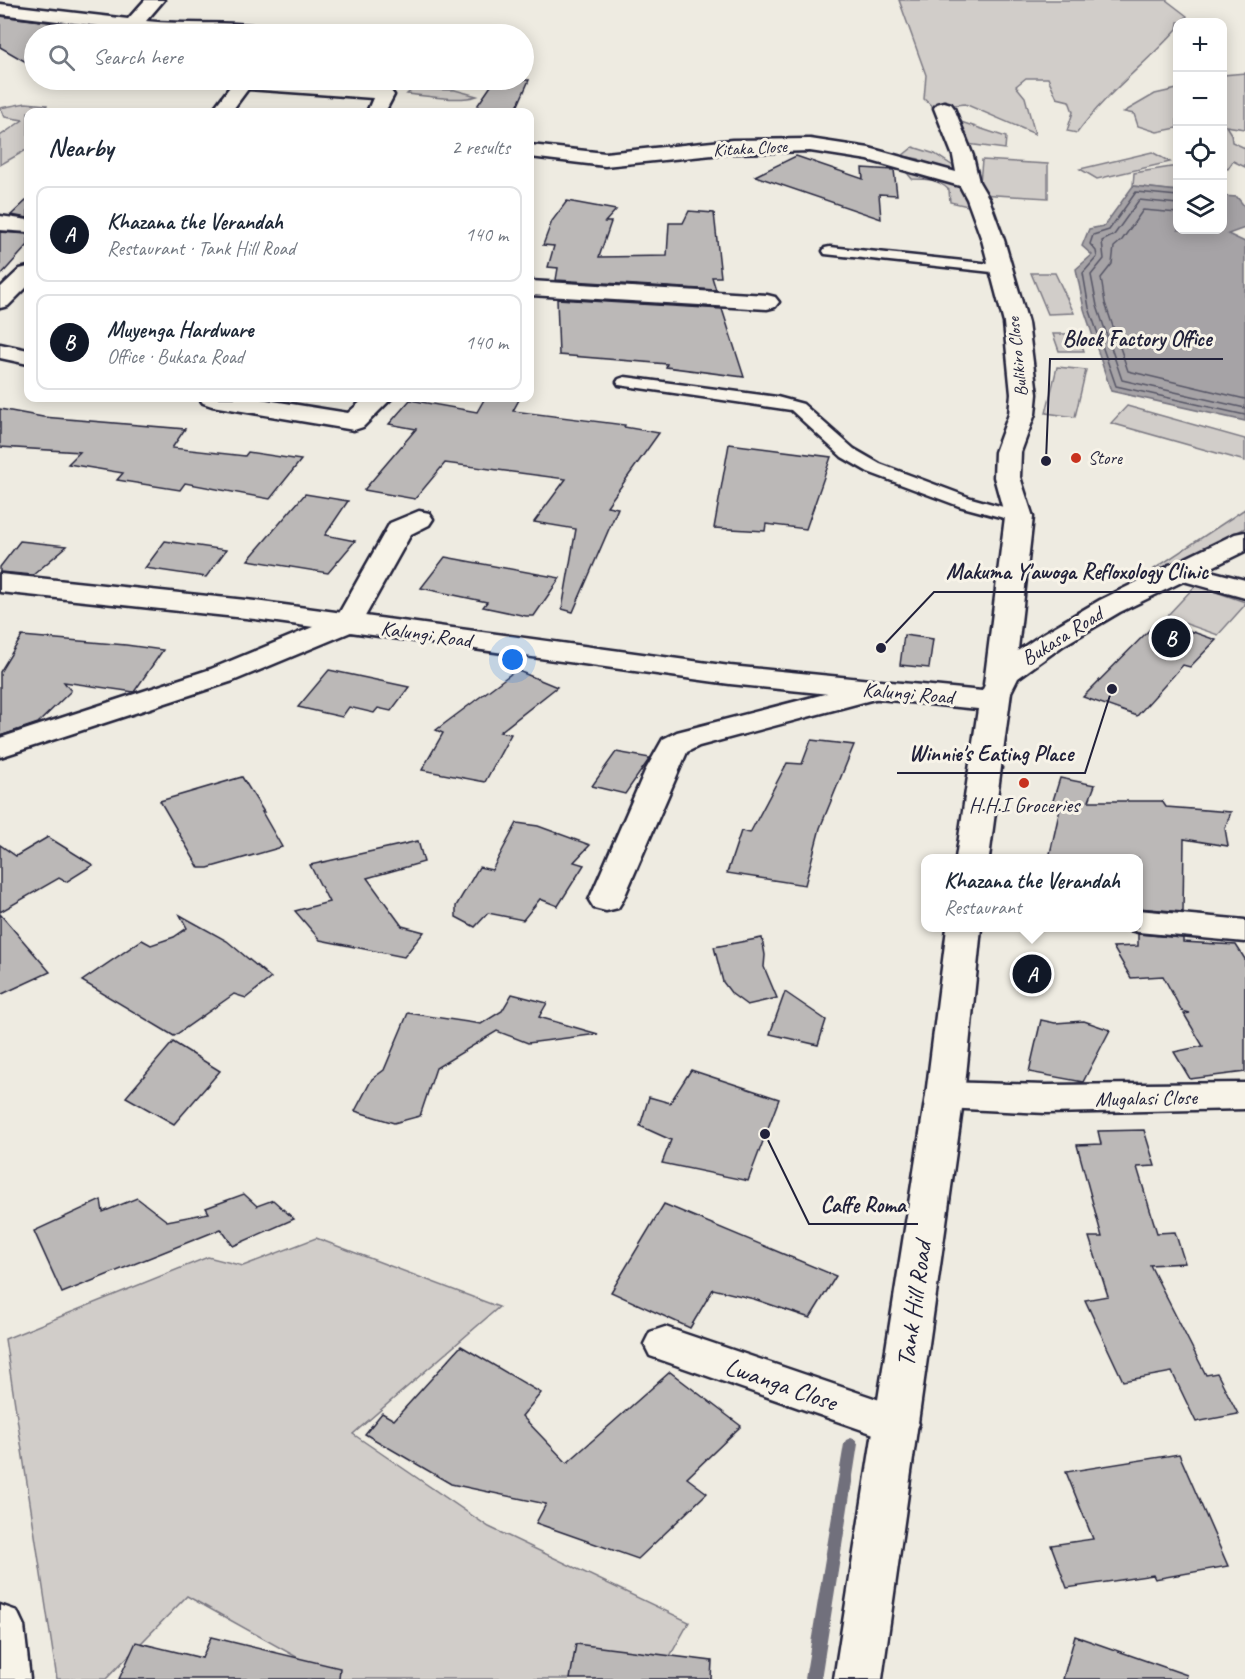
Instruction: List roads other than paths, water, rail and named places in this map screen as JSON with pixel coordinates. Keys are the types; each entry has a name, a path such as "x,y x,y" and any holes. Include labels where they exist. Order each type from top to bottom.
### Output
{"street":[{"path":"134,24 155,0"},
{"path":"0,9 125,24"},
{"path":"224,108 237,90"},
{"path":"353,90 377,92 384,95 378,108"},
{"name":"Bulikiro Close","path":"944,108 963,156 968,182 978,199 1001,269 1016,324 1024,394 1022,414 1008,452 1007,477 1019,518 997,692"},
{"name":"Kitaka Close","path":"534,151 550,151 614,161 630,157 748,146 834,148 889,158 968,182"},
{"path":"0,223 24,226"},
{"path":"534,288 767,302"},
{"path":"0,351 24,356"},
{"path":"236,402 354,422 375,402"},
{"path":"0,748 201,682 348,623 400,529 419,519"},
{"name":"Bukasa Road","path":"997,692 1005,673 1054,639 1110,606 1245,540"},
{"path":"1179,571 1245,589"},
{"name":"Kalungi Road","path":"0,583 348,623 730,675 875,690 997,692"},
{"path":"606,900 674,746 688,739 875,690"},
{"path":"974,854 997,692"},
{"path":"1143,922 1245,932"},
{"name":"Tank Hill Road","path":"858,1679 945,1095 963,932"},
{"name":"Mugalasi Close","path":"945,1095 1046,1099 1245,1096"},
{"name":"Lwanga Close","path":"665,1344 897,1424"},
{"path":"0,1626 6,1679"}],"lane":[{"path":"830,251 1001,269"},
{"path":"625,382 777,402 796,407 848,453 874,468 955,498 1019,518"}],"water":[{"path":"1133,186 1173,191 1173,234 1227,234 1227,196 1237,197 1245,207 1245,228 1228,234 1245,242 1245,421 1111,391 1084,309 1076,269 1092,255 1082,246 1089,229 1104,226"}],"waterway":[{"path":"813,1679 851,1444"}],"place":[{"name":"Store","path":"1076,458"},
{"name":"Block Factory Office","path":"1046,461"},
{"name":"Muyenga Hardware","path":"1171,638"},
{"name":"Makuma Y'awoga Refloxology Clinic","path":"881,648"},
{"name":"Winnie's Eating Place","path":"1112,689"},
{"name":"H.H.I Groceries","path":"1024,783"},
{"name":"Khazana the Verandah","path":"1032,974"},
{"name":"Caffe Roma","path":"765,1134"}]}
